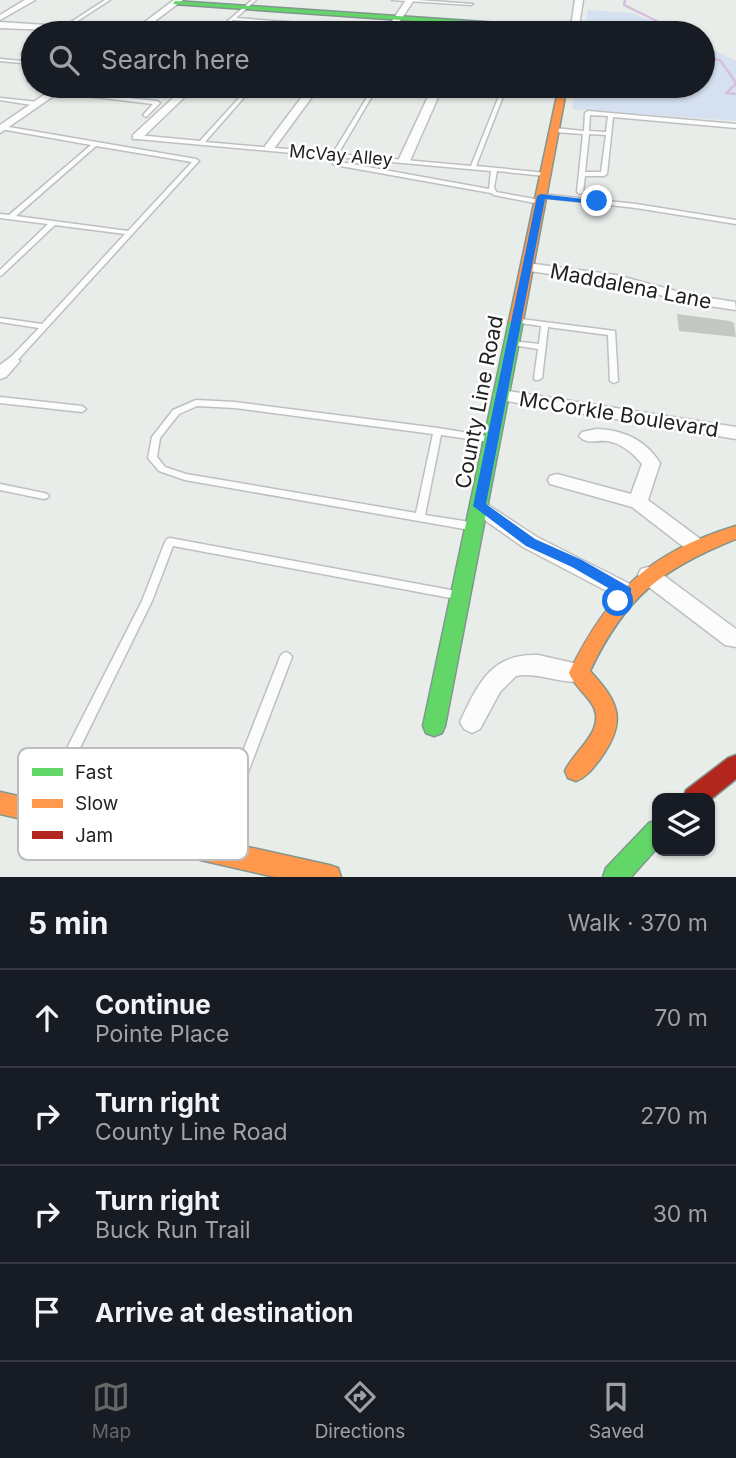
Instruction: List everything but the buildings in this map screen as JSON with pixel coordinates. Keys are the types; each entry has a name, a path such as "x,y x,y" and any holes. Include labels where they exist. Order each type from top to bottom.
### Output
{"street":[{"path":"0,18 31,0"},
{"path":"396,21 410,0"},
{"path":"576,21 579,0"},
{"path":"151,21 177,2 249,4 350,21"},
{"path":"0,25 21,27"},
{"path":"1,129 46,98"},
{"path":"137,136 178,98"},
{"path":"269,148 306,98"},
{"path":"404,161 433,98"},
{"name":"County Line Road","path":"434,726 561,98"},
{"name":"Maddalena Lane","path":"527,267 616,279 690,299 735,306"},
{"path":"0,374 12,361"},
{"name":"McCorkle Boulevard","path":"501,395 736,433"},
{"path":"588,436 619,438 645,453 651,463 638,502"},
{"path":"557,480 638,502 696,546"},
{"path":"479,506 530,542 627,592"},
{"path":"579,673 600,629 627,592 648,575 696,546 736,532"},
{"path":"648,575 733,639"},
{"path":"472,722 500,674 512,667 533,664 579,673 600,692 610,720 605,736 576,771"},
{"path":"700,793 736,765"},
{"path":"0,803 18,807"},
{"path":"615,877 652,836"},
{"path":"248,859 329,877"}],"lane":[{"path":"75,21 108,0"},
{"path":"394,0 471,4"},
{"path":"230,21 249,4"},
{"path":"232,19 268,21"},
{"path":"0,60 21,62"},
{"path":"122,98 157,103 146,115"},
{"path":"202,142 241,98"},
{"path":"335,154 369,98"},
{"path":"474,167 500,98"},
{"path":"0,99 38,104"},
{"path":"580,192 587,113 736,126"},
{"path":"582,174 604,174 611,116"},
{"path":"1,129 196,161 12,361"},
{"path":"554,130 608,134"},
{"name":"McVay Alley","path":"137,136 545,174"},
{"path":"11,217 95,144"},
{"path":"335,163 541,199 636,206 736,222"},
{"path":"492,191 495,169"},
{"path":"0,216 131,233"},
{"path":"0,274 54,223"},
{"path":"0,320 44,326"},
{"path":"516,320 612,333 614,381"},
{"path":"538,378 545,324"},
{"path":"512,343 541,347"},
{"path":"0,400 82,409"},
{"path":"475,527 185,477 162,469 152,458 156,437 176,412 196,403 234,405 492,439"},
{"path":"420,517 438,431"},
{"path":"0,487 44,496"},
{"path":"73,748 147,601 170,541 461,596"},
{"path":"248,755 286,657"}],"shaded area":[{"path":"588,10 632,13 652,21 586,21"},
{"path":"715,50 736,61 736,121 572,109 574,98 715,98"}],"waterway":[{"path":"625,0 624,5 657,21"},
{"path":"715,59 720,60 736,83"},
{"path":"736,84 726,93 736,94"}],"traffic: fast":[{"path":"175,3 441,21"},
{"path":"434,726 516,321"},
{"path":"615,877 652,836"}],"traffic: slow":[{"path":"516,321 561,98"},
{"path":"576,771 598,743 608,722 602,701 579,673 607,621 640,583 659,569 736,532"},
{"path":"0,803 18,807"},
{"path":"248,859 329,877"}],"traffic: jam":[{"path":"700,793 736,765"}],"route":[{"path":"597,201 541,196 479,506 530,542 627,592 618,601"}]}
